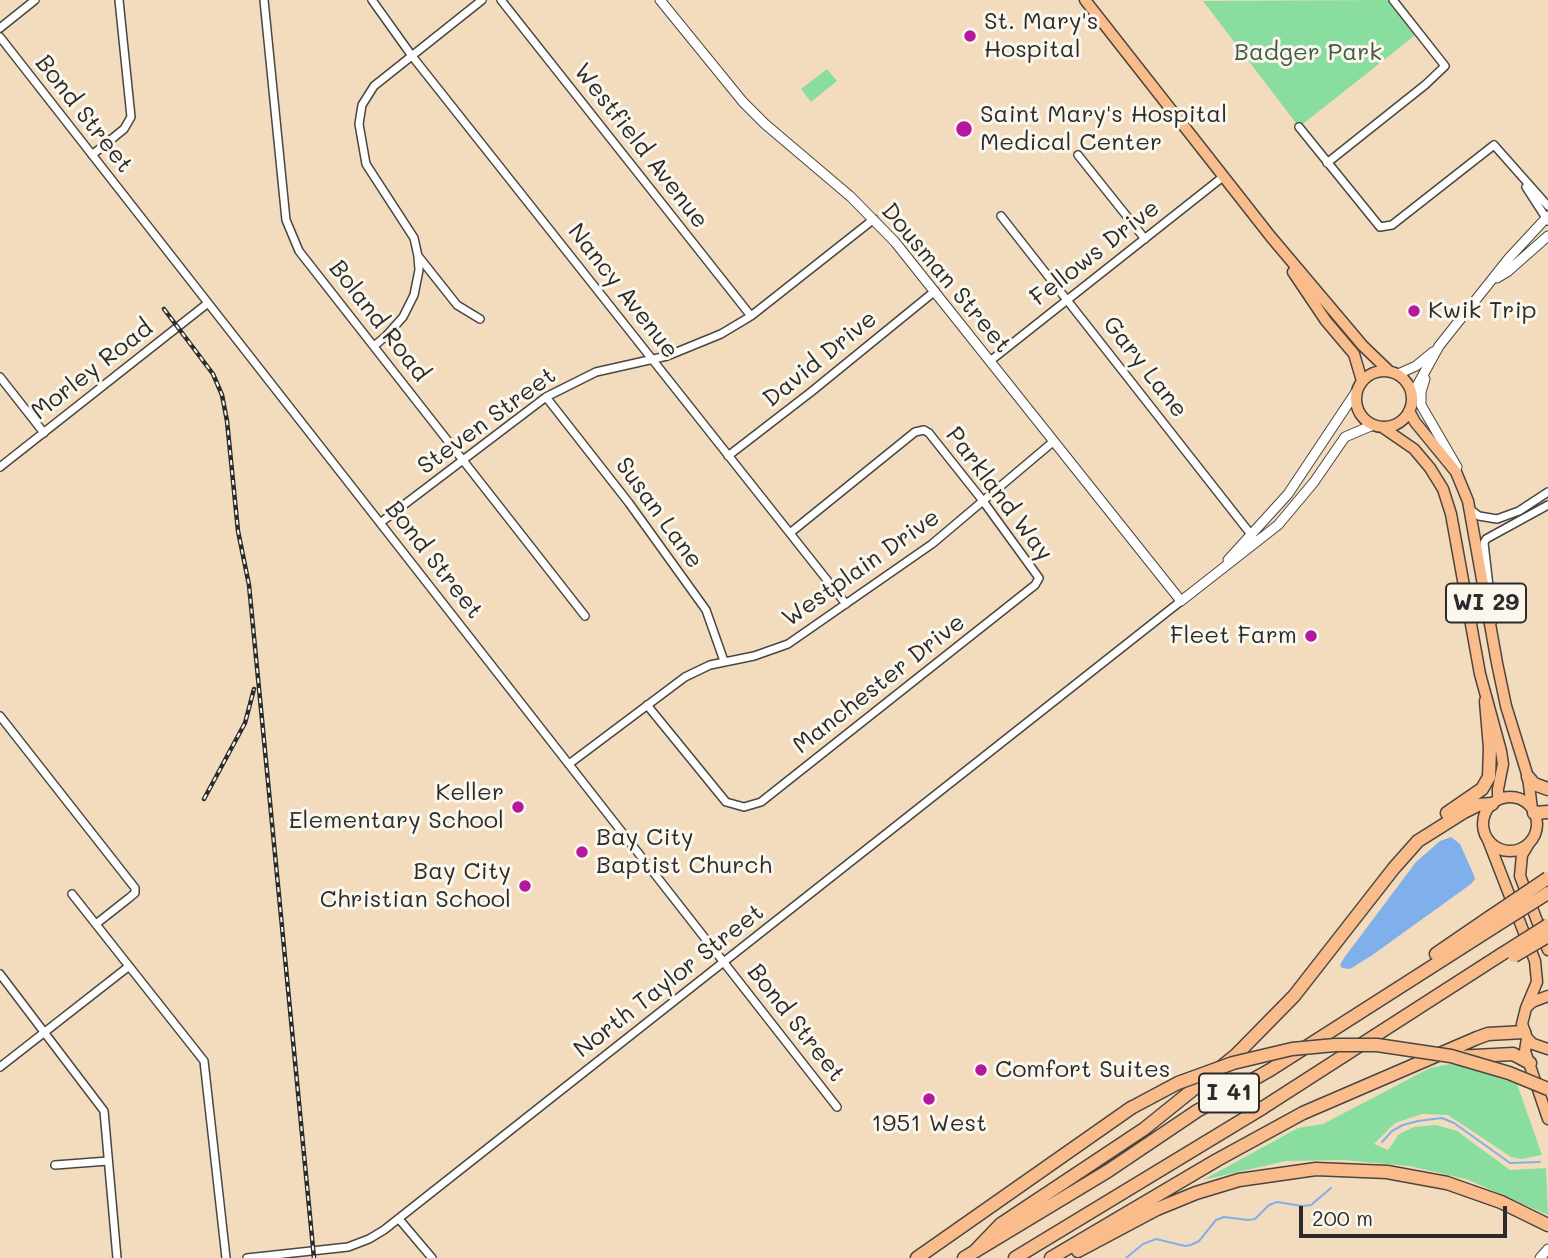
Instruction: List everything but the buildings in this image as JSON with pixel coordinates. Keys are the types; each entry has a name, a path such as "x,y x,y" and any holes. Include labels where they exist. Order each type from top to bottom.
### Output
{"highway":[{"path":"975,1251 1001,1224 1144,1129 1192,1093 1245,1048 1294,996 1418,841 1442,817 1482,789 1489,777 1490,748 1486,701"},
{"path":"1528,777 1534,784 1548,789"},
{"path":"1418,841 1471,809 1495,802"},
{"path":"1533,811 1548,813"},
{"path":"1492,922 1548,878"},
{"name":"I 41","path":"964,1258 1108,1171 1197,1111 1270,1070 1492,922 1548,893"},
{"name":"I 41","path":"1015,1258 1505,957 1548,925"},
{"path":"1505,957 1548,936"},
{"path":"1051,1258 1292,1119 1488,1034 1525,1035"},
{"path":"917,1258 1131,1108 1178,1083 1233,1063 1292,1049 1377,1045 1442,1054 1509,1073 1548,1090"},
{"path":"1418,1065 1443,1059 1503,1054 1520,1056 1530,1063"},
{"path":"1065,1258 1157,1209 1196,1193 1239,1180 1316,1169 1387,1172 1447,1183 1484,1195 1545,1223"}],"main road":[{"path":"1085,0 1271,237 1363,346 1405,380 1412,395 1409,411 1398,423 1377,426"},
{"path":"1271,237 1326,321 1354,354 1362,381"},
{"path":"1356,393 1362,381 1374,372 1394,373"},
{"name":"WI 29","path":"1356,393 1359,412 1414,449 1443,489 1455,532 1486,701 1503,764 1495,802"},
{"name":"WI 29","path":"1409,411 1456,472 1469,503 1506,706 1528,777 1533,811"},
{"path":"1548,950 1520,876 1522,855 1536,831 1533,811 1520,799 1505,797 1495,802 1483,817 1483,825 1535,961 1537,982 1522,1024 1525,1051 1548,1119"},
{"path":"1488,840 1502,850 1511,851 1519,849 1532,839"},
{"path":"1526,1008 1548,996"},
{"path":"1525,1035 1533,1044 1548,1049"}],"street":[{"path":"0,27 35,0"},
{"path":"92,155 124,129 131,117 119,0"},
{"name":"Boland Road","path":"264,0 286,220 299,251 585,616"},
{"name":"Nancy Avenue","path":"372,0 412,55 846,604"},
{"path":"374,346 387,336 403,317 414,295 419,270 414,238 366,164 359,124 362,105 374,86 482,0"},
{"name":"Westfield Avenue","path":"501,0 751,316"},
{"name":"Dousman Street","path":"660,0 738,97 874,219 935,291 1181,601"},
{"path":"1327,163 1445,66 1393,0"},
{"name":"Bond Street","path":"0,37 837,1107"},
{"path":"1299,127 1376,225 1385,228 1494,145 1548,206"},
{"path":"1078,155 1144,239"},
{"path":"1394,373 1420,363 1439,346 1509,258 1547,219 1519,175"},
{"name":"Fellows Drive","path":"990,361 1224,176"},
{"name":"Gary Lane","path":"1001,216 1258,543"},
{"name":"Steven Street","path":"380,523 546,397 596,372 652,359 702,343 751,316 874,219"},
{"path":"1493,281 1548,236"},
{"path":"418,256 457,305 480,319"},
{"name":"David Drive","path":"728,456 935,291"},
{"name":"Morley Road","path":"0,467 208,303"},
{"path":"1412,395 1439,346"},
{"path":"1429,363 1421,392 1421,405 1464,480 1472,512 1497,519 1519,511 1548,492"},
{"path":"0,377 44,433"},
{"path":"1220,569 1288,494 1356,393"},
{"name":"Susan Lane","path":"546,397 629,503 706,610 724,661"},
{"path":"1220,569 1258,543 1289,514 1345,437 1377,426"},
{"name":"Parkland Way","path":"790,533 920,430 929,433 1033,568 1039,578 1035,585"},
{"name":"Westplain Drive","path":"569,764 685,677 724,661 754,656 788,644 932,544 1054,441"},
{"path":"1494,646 1493,609 1484,544 1486,539 1548,505"},
{"name":"North Taylor Street","path":"247,1258 348,1247 374,1237 1220,569"},
{"name":"Manchester Drive","path":"647,705 726,802 744,807 761,802 1035,585"},
{"path":"0,716 135,888 135,893 96,924"},
{"path":"72,894 204,1061 226,1258"},
{"path":"0,1067 128,967"},
{"path":"0,974 104,1111 117,1258"},
{"path":"55,1165 108,1161"},
{"path":"399,1219 432,1258"},
{"path":"1540,1258 1548,1249"}],"green space":[{"name":"Badger Park","path":"1393,0 1418,33 1299,127 1203,1"},
{"path":"827,69 837,81 811,102 801,89"},
{"path":"1450,1064 1517,1084 1542,1155 1521,1159 1511,1157 1448,1115 1422,1114 1395,1123 1374,1144 1388,1150 1399,1134 1414,1127 1436,1125 1457,1131 1510,1170 1546,1168 1548,1215 1466,1179 1409,1166 1343,1160 1286,1161 1203,1180 1298,1128 1323,1124 1430,1068"}],"water":[{"path":"1451,837 1460,844 1473,873 1475,879 1471,884 1371,956 1350,969 1342,968 1340,965 1344,958 1416,862 1440,841"}],"waterway":[{"path":"1382,1142 1392,1131 1403,1125 1442,1118 1454,1123 1510,1163 1540,1162"},
{"path":"1126,1258 1143,1244 1156,1239 1191,1245 1199,1241 1216,1220 1224,1217 1255,1219 1269,1205 1277,1202 1311,1205 1331,1188"}],"railway":[{"path":"164,309 213,374 222,395 227,421 238,531 249,585 314,1258"},
{"path":"204,799 245,723 254,689"}],"place":[{"name":"St. Mary's Hospital","path":"970,36"},
{"name":"Saint Mary's Hospital Medical Center","path":"964,129"},
{"name":"Kwik Trip","path":"1414,311"},
{"name":"Fleet Farm","path":"1311,636"},
{"name":"Keller Elementary School","path":"518,807"},
{"name":"Bay City Baptist Church","path":"582,852"},
{"name":"Bay City Christian School","path":"525,886"},
{"name":"Comfort Suites","path":"981,1070"},
{"name":"1951 West","path":"929,1099"}]}
